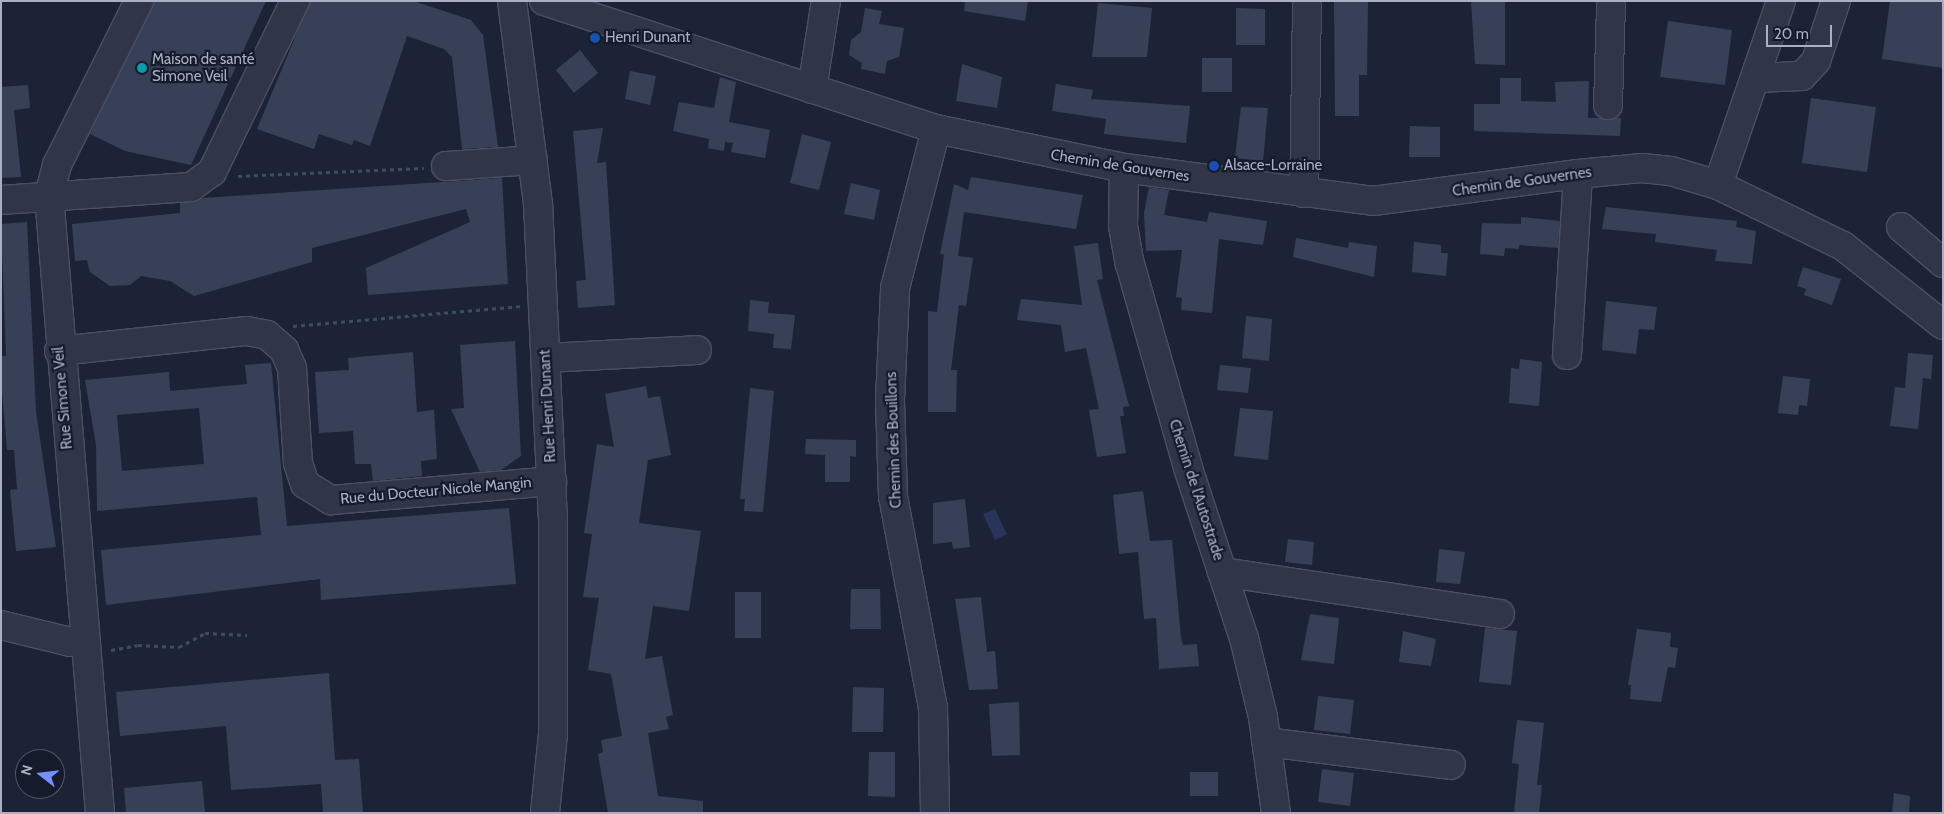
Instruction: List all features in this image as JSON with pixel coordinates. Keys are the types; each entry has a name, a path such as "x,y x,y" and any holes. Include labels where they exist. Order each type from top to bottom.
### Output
{"street":[{"name":"Rue Simone Veil","path":"100,813 59,352 49,195 57,165 139,1"},
{"path":"1,200 49,195 192,187 212,172 295,1"},
{"name":"Rue Henri Dunant","path":"512,1 533,160 552,481 553,734 545,813"},
{"name":"Chemin de Gouvernes","path":"544,1 936,128 1124,168 1374,201 1578,174 1642,168 1718,185 1843,246 1943,325"},
{"path":"812,89 826,1"},
{"path":"1304,193 1307,1"},
{"path":"1608,105 1611,1"},
{"path":"1718,185 1781,1"},
{"path":"1756,78 1802,76 1816,61 1836,1"},
{"name":"Chemin des Bouillons","path":"935,813 934,708 893,497 890,400 895,288 936,128"},
{"path":"446,166 533,160"},
{"name":"Chemin de l'Autostrade","path":"1124,168 1123,226 1130,264 1222,572 1244,638 1266,742 1276,813"},
{"path":"1567,355 1578,174"},
{"path":"1900,227 1943,262"},
{"path":"59,352 247,331 267,335"},
{"name":"Rue du Docteur Nicole Mangin","path":"267,335 284,350 292,368 298,463 305,484 317,494 332,500 552,481"},
{"path":"546,358 697,350"},
{"path":"1222,572 1500,614"},
{"path":"1,626 70,642 85,648"},
{"path":"1266,742 1451,765"}],"path":[{"path":"212,172 252,178 446,166"},
{"path":"267,335 305,321 543,306"},
{"path":"85,648 138,644 179,647 205,633 247,635"}],"water":[{"path":"995,509 1007,534 995,540 983,514"}],"building":[{"path":"154,1 266,1 191,165 125,151 90,134"},
{"path":"310,1 413,1 471,20 483,35 498,147 462,149 452,57 444,49 407,36 370,146 354,140 352,145 319,134 314,149 257,129"},
{"path":"965,1 1028,1 1025,21 964,11"},
{"path":"1334,1 1368,1 1367,75 1359,75 1359,116 1335,116"},
{"path":"1471,1 1505,1 1505,65 1475,64"},
{"path":"1890,1 1943,1 1943,68 1882,59"},
{"path":"1098,3 1152,8 1147,57 1092,57"},
{"path":"865,8 882,11 879,24 904,28 899,57 887,61 885,74 861,69 862,63 849,55 851,40 861,32"},
{"path":"1236,8 1265,9 1265,45 1236,45"},
{"path":"1668,21 1732,30 1725,85 1660,77"},
{"path":"580,50 598,73 574,93 556,70"},
{"path":"1202,58 1232,58 1232,92 1202,92"},
{"path":"962,64 1002,77 997,108 956,101"},
{"path":"630,71 656,76 650,105 625,99"},
{"path":"720,77 736,82 729,122 770,130 765,158 731,152 733,143 725,142 724,151 708,148 709,139 673,131 679,102 714,108"},
{"path":"1500,78 1521,78 1521,101 1556,102 1555,82 1589,81 1588,118 1621,118 1620,136 1474,131 1474,104 1500,104"},
{"path":"1056,84 1093,90 1091,99 1190,106 1186,143 1104,134 1106,119 1052,111"},
{"path":"28,85 30,108 14,110 21,177 1,178 1,87"},
{"path":"1811,98 1876,107 1867,172 1802,163"},
{"path":"1241,107 1268,108 1263,161 1235,158"},
{"path":"1410,126 1440,127 1440,157 1409,157"},
{"path":"603,128 597,163 606,162 615,305 578,308 576,281 586,280 573,131"},
{"path":"802,134 831,142 819,190 790,183"},
{"path":"971,177 1083,195 1076,229 964,212 958,256 973,258 966,306 959,305 951,370 957,370 956,412 928,412 928,311 937,312 944,255 940,254 954,184 968,190"},
{"path":"502,178 508,284 368,295 366,268 470,222 466,209 312,248 312,262 194,296 170,281 141,276 130,285 110,286 90,272 87,260 75,261 72,224 180,213 180,203 202,198"},
{"path":"851,183 880,190 874,220 844,214"},
{"path":"1149,187 1169,190 1164,215 1207,222 1209,212 1267,221 1263,245 1219,239 1212,313 1181,310 1182,298 1176,297 1182,250 1146,251 1144,213"},
{"path":"1606,207 1737,221 1736,227 1756,231 1752,264 1715,261 1717,250 1655,242 1656,234 1602,229"},
{"path":"1521,217 1560,221 1558,248 1519,245 1519,249 1505,248 1504,256 1480,254 1482,223 1521,224"},
{"path":"27,222 36,412 56,547 16,551 10,490 17,489 14,450 7,450 1,380 1,356 6,356 1,224"},
{"path":"1296,238 1348,248 1349,242 1377,246 1374,277 1293,257"},
{"path":"1414,242 1441,245 1441,253 1448,253 1446,276 1412,272"},
{"path":"1098,243 1103,279 1097,280 1129,406 1123,407 1124,416 1120,416 1126,453 1097,457 1089,410 1099,409 1086,348 1065,352 1061,325 1017,320 1021,299 1082,305 1074,246"},
{"path":"1803,267 1841,279 1832,305 1804,295 1806,289 1797,286"},
{"path":"750,300 769,302 768,313 795,315 791,349 773,348 774,334 748,331"},
{"path":"1606,301 1657,307 1654,330 1639,329 1636,354 1602,350"},
{"path":"1246,316 1272,319 1269,361 1242,358"},
{"path":"515,341 521,456 501,470 480,472 451,409 464,408 460,345"},
{"path":"413,352 417,412 434,410 437,459 421,461 422,476 373,481 371,464 355,464 353,431 319,433 315,372 349,370 348,358"},
{"path":"1908,353 1933,355 1931,379 1923,378 1918,429 1890,426 1895,387 1905,388"},
{"path":"1520,359 1542,362 1539,406 1509,403 1511,368 1519,369"},
{"path":"271,363 287,526 509,508 516,584 321,600 320,579 106,605 101,550 261,535 257,497 97,511 96,445 85,380 169,372 170,391 247,384 245,365","holes":["199,408 204,464 122,471 117,415"]},
{"path":"1220,365 1251,368 1248,393 1217,390"},
{"path":"1783,376 1810,379 1807,406 1799,405 1798,415 1778,413"},
{"path":"646,386 648,398 660,396 671,455 648,460 639,523 701,531 689,611 653,606 645,659 662,656 673,715 666,717 669,729 648,733 658,796 703,801 703,813 608,813 598,754 603,752 601,740 622,736 611,674 588,670 599,598 583,597 592,534 584,533 597,444 614,447 605,394"},
{"path":"750,388 774,391 763,512 744,511 745,499 740,499"},
{"path":"1240,408 1273,411 1268,460 1234,456"},
{"path":"806,439 856,440 856,457 850,456 850,482 825,482 825,455 805,454"},
{"path":"1143,491 1150,541 1172,540 1181,638 1183,645 1197,644 1199,666 1159,669 1156,618 1144,619 1138,552 1119,554 1113,495"},
{"path":"965,499 970,547 953,549 952,542 933,544 933,503"},
{"path":"1288,539 1314,542 1312,565 1285,562"},
{"path":"1439,549 1465,552 1460,584 1436,582"},
{"path":"851,589 880,589 881,629 850,629"},
{"path":"735,592 761,592 761,638 735,638"},
{"path":"981,597 987,652 995,651 998,689 969,690 955,599"},
{"path":"1310,614 1339,618 1334,664 1301,660"},
{"path":"1485,628 1517,631 1511,685 1479,682"},
{"path":"1637,629 1671,633 1670,647 1678,648 1675,668 1668,667 1661,702 1630,699 1631,685 1628,685"},
{"path":"1403,631 1436,639 1431,666 1399,662"},
{"path":"329,673 335,760 359,759 363,813 323,813 321,784 231,790 226,726 120,736 116,692"},
{"path":"853,687 884,688 883,732 852,732"},
{"path":"1318,696 1354,700 1350,734 1314,730"},
{"path":"1019,702 1020,755 992,756 989,704"},
{"path":"1517,720 1544,723 1537,785 1542,785 1539,813 1514,813 1519,764 1512,763"},
{"path":"869,752 895,752 895,797 868,796"},
{"path":"1322,769 1354,773 1350,806 1318,802"},
{"path":"1190,772 1218,772 1218,796 1190,796"},
{"path":"202,781 205,813 126,813 124,788"},
{"path":"1894,793 1910,796 1909,813 1892,813"}],"place":[{"name":"Henri Dunant","path":"595,38"},
{"name":"Maison de santé Simone Veil","path":"142,68"},
{"name":"Alsace-Lorraine","path":"1214,166"}]}
